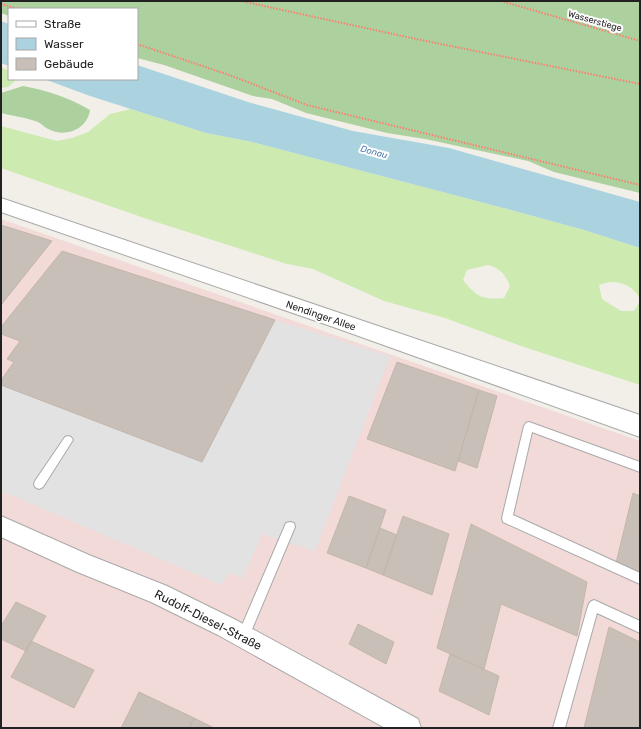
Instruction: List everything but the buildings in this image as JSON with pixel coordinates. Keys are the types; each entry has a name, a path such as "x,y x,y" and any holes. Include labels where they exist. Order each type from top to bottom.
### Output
{"street":[{"name":"Nendinger Allee","path":"1,205 640,426"},
{"name":"Rudolf-Diesel-Straße","path":"1,526 83,563 158,594 243,637 409,728"}],"lane":[{"path":"640,467 528,426 507,518 640,579"},
{"path":"38,484 68,440"},
{"path":"243,637 290,527"},
{"path":"559,728 594,606 640,627"}],"path":[{"path":"240,1 400,36 640,84"},
{"name":"Wasserstiege","path":"501,1 640,41"},
{"path":"1,4 15,8"},
{"path":"138,44 232,76 307,105 378,124 508,152 640,185"}],"shaded area":[{"path":"1,219 640,441 640,728 1,728"},
{"path":"275,320 390,356 315,551 262,534 243,578 229,573 221,585 1,491 1,385 202,462"}],"green space":[{"path":"1,1 640,1 640,193 554,172 528,161 425,139 387,133 306,113 272,99 253,96 164,65 138,58 138,8 8,8 8,16 1,13"},
{"path":"1,67 8,70 8,80 15,81 8,87 1,88"},
{"path":"23,86 49,92 66,98 90,110 85,123 74,130 61,133 48,129 40,123 27,118 1,113 1,93"},
{"path":"131,109 206,133 252,142 522,213 584,230 640,248 640,299 633,290 623,284 611,282 599,285 602,299 621,311 634,311 640,301 640,385 521,346 445,318 384,301 313,269 287,264 147,219 1,168 1,126 57,141 72,138 88,132 110,114","holes":["488,265 502,272 510,286 504,298 485,298 480,296 476,294 463,280 467,270"]}],"water":[{"path":"1,21 8,24 8,66 1,63"},
{"name":"Donau","path":"138,65 251,103 353,131 449,148 640,202 640,248 584,230 522,213 252,142 206,133 90,96 47,80 138,80"}]}
